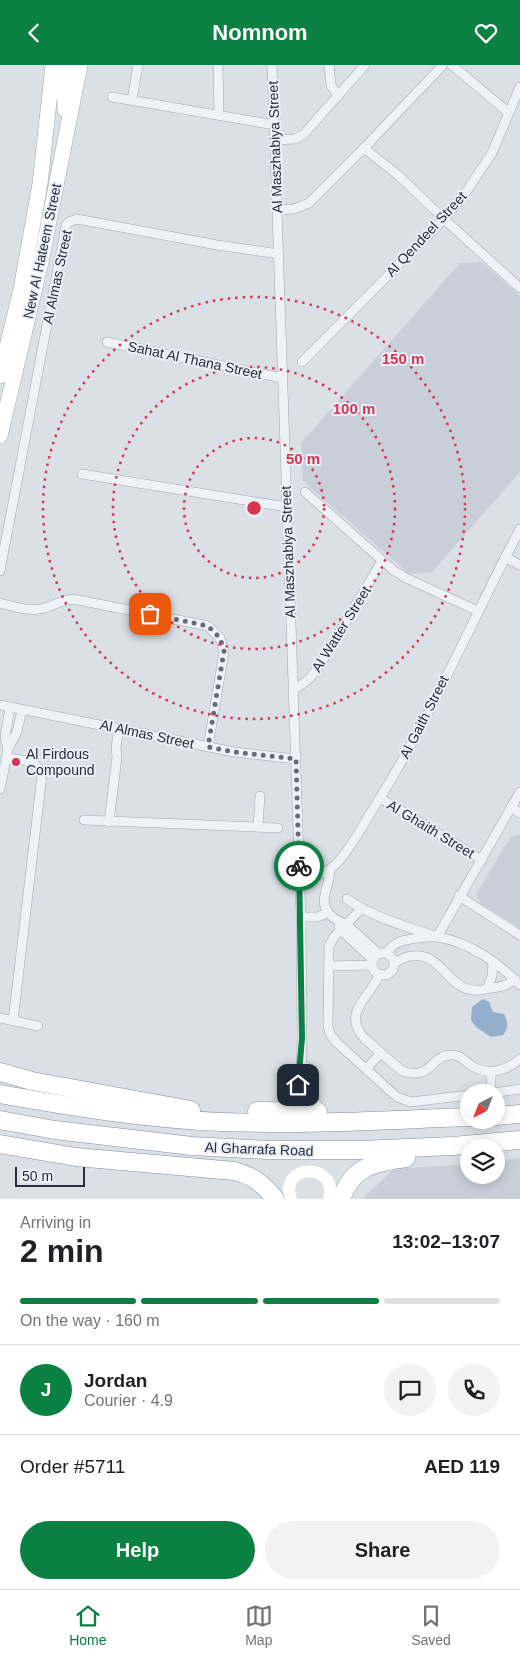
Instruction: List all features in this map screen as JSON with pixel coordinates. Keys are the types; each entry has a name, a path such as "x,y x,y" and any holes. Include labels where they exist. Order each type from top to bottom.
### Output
{"highway":[{"path":"0,1072 32,1081 205,1112 285,1110 404,1115 421,1119"},
{"path":"0,1082 110,1113"},
{"name":"Al Gharrafa Road","path":"0,1095 110,1113 230,1122 295,1123 460,1117"},
{"path":"505,1115 520,1114"},
{"name":"Al Gharrafa Road","path":"0,1121 55,1130 192,1146 268,1151 452,1146 520,1140"},
{"path":"0,1144 76,1157 244,1173 267,1189 275,1199"},
{"path":"25,1149 192,1146"},
{"path":"341,1199 343,1192 357,1173 372,1164 419,1156 452,1146"}],"main road":[{"name":"New Al Hateem Street","path":"0,376 21,289 40,184 53,65"},
{"path":"67,65 64,99 68,123"},
{"name":"New Al Hateem Street","path":"0,436 41,262 80,69"},
{"path":"0,343 9,311 21,289"},
{"path":"291,1199 289,1193 293,1178 298,1174 311,1171 319,1173 329,1184 329,1199"}],"street":[{"path":"132,100 138,65"},
{"path":"218,65 219,115"},
{"name":"Al Maszhabiya Street","path":"272,65 300,878 302,1038 306,1084 314,1103 323,1112"},
{"path":"329,65 331,85 338,95"},
{"path":"275,139 300,137 364,65"},
{"path":"277,210 294,209 309,203 443,65"},
{"path":"452,65 509,113"},
{"name":"Al Qendeel Street","path":"302,362 444,219 464,195 492,153 520,87"},
{"path":"112,97 275,125"},
{"path":"364,148 400,176 520,289"},
{"name":"Al Almas Street","path":"0,571 66,225 77,219 212,244 279,254"},
{"name":"Sahat Al Thana Street","path":"107,342 282,378"},
{"path":"82,474 287,507"},
{"path":"305,493 382,561 406,578 478,611"},
{"name":"Al Gaith Street","path":"330,869 342,856 380,798 419,729 520,529"},
{"path":"505,557 520,565"},
{"name":"Al Watter Street","path":"293,691 310,678 320,665 382,561"},
{"path":"0,603 30,610 41,609 62,599 72,599 208,626 220,638 224,651 208,747"},
{"name":"Al Almas Street","path":"0,705 234,752 296,759"},
{"path":"7,753 5,737 10,707"},
{"path":"0,789 7,753 17,732 22,710"},
{"path":"109,821 117,757 121,748 122,729"},
{"path":"7,753 34,763 38,766 42,775 13,1021"},
{"path":"437,937 520,792"},
{"path":"258,827 260,796"},
{"name":"Al Ghaith Street","path":"380,798 482,860"},
{"path":"511,808 520,813"},
{"path":"84,820 278,828"},
{"path":"300,878 311,877 330,869 330,879 324,901 328,913 378,958"},
{"path":"459,896 520,935"},
{"path":"347,899 361,909 384,919 464,945 493,962 517,982"},
{"path":"361,909 342,926 329,946 328,1025 330,1034 336,1042 397,1097 407,1101 460,1096"},
{"path":"301,917 317,917 328,913"},
{"path":"329,966 378,958 391,957 394,966 390,972 380,974 375,971 378,958 392,945 402,941 437,937"},
{"path":"394,963 413,955 427,957 465,989 476,992 517,982"},
{"path":"487,989 492,976 493,962"},
{"path":"380,974 371,990 359,1005 355,1016 357,1028 396,1067 410,1074 425,1071 442,1057 448,1055 460,1057 473,1067 491,1072 501,1071 510,1067 520,1059"},
{"path":"0,1018 38,1026"},
{"name":"Al Maszhabiya Street","path":"285,1110 298,1085 302,1038"},
{"path":"366,1069 381,1053"},
{"path":"491,1072 492,1084"},
{"path":"505,1091 520,1089"}],"shaded area":[{"path":"482,262 520,296 520,472 432,572 409,574 303,481 301,443 460,263"},
{"path":"520,834 520,928 481,904 476,894 510,838"},
{"path":"520,1158 520,1199 362,1199 394,1169 460,1165 460,1184 505,1184 505,1160"}],"water":[{"path":"483,999 489,1002 493,1012 504,1014 507,1025 503,1035 491,1037 476,1027 471,1020 472,1007"}],"way so far":[{"path":"150,614 208,626 220,638 224,651 208,747 296,759 299,866"}],"place":[{"name":"Al Firdous Compound","path":"16,762"}],"route":[{"path":"298,1085 302,1038 299,866"}]}
